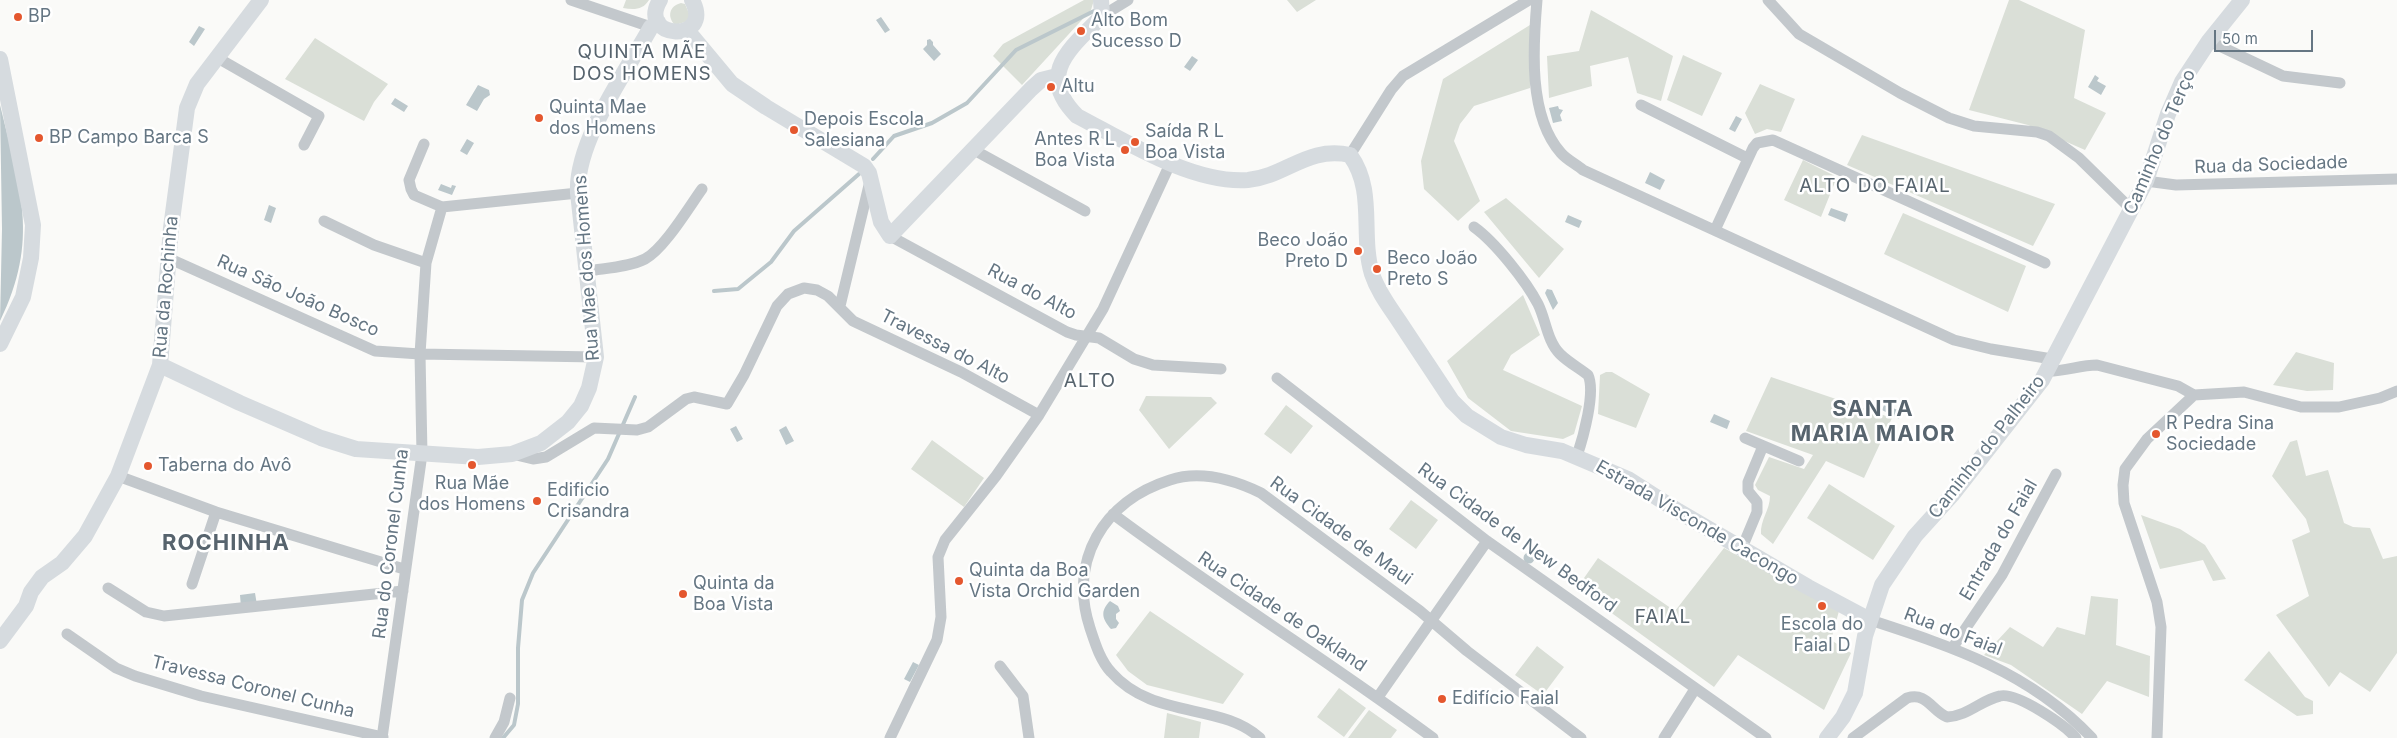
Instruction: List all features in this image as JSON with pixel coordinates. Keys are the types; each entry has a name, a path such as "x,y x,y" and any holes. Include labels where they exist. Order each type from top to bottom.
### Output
{"street":[{"name":"Rua da Rochinha","path":"0,641 26,606 31,592 42,577 62,563 85,536 118,476 160,365 165,327 168,258 187,108 196,84 261,0"},
{"path":"571,0 676,33 687,30 693,24 696,8 692,0"},
{"path":"654,25 660,0"},
{"path":"1128,0 1101,8 1064,56 1059,65 1057,76 1063,97 1077,116 1170,164 1221,178 1249,180 1281,170 1321,153 1336,152 1350,156 1391,90 1403,76 1529,0"},
{"path":"1537,0 1535,46 1542,121 1549,137 1562,154 1583,170 1954,340 2049,365"},
{"path":"1768,0 1799,34 1900,92 1950,118 1974,126 2037,132 2049,136 2079,158 2132,210"},
{"name":"Caminho do Terço","path":"2049,365 2146,181 2168,114 2182,82 2210,41 2242,0"},
{"name":"Rua Mae dos Homens","path":"160,365 240,403 321,438 356,449 478,457 512,454 541,443 568,422 581,406 589,388 596,357 578,193 577,177 581,162 598,120 654,25"},
{"path":"687,30 732,84 766,107 864,166 869,173 881,222 890,236 1031,89 1041,80 1057,76"},
{"path":"2210,41 2283,76 2340,83"},
{"path":"216,57 319,116 304,145"},
{"path":"0,59 33,225 31,258 23,297 0,344"},
{"path":"1642,105 1747,158"},
{"path":"1715,230 1747,158 1758,144 1773,140 2045,263"},
{"path":"424,144 409,180 411,189 414,195 442,208 578,193"},
{"path":"974,150 1085,211"},
{"name":"Estrada Visconde Cacongo","path":"1350,156 1360,172 1366,193 1367,232 1372,274 1381,294 1452,401 1467,416 1501,437 1577,456 1628,479 1808,587 1870,620"},
{"path":"890,738 937,640 940,628 938,556 940,549 966,511 996,476 1039,415 1103,309 1170,164"},
{"name":"Rua da Sociedade","path":"2146,181 2176,185 2397,179"},
{"path":"840,306 870,181"},
{"path":"588,271 634,263 646,258 657,250 702,189"},
{"name":"Rua do Coronel Cunha","path":"382,737 403,591 404,569 422,454 420,354 426,262 442,208"},
{"path":"324,220 374,245 426,262"},
{"path":"1474,228 1488,237 1527,287 1538,304 1551,340 1559,353 1588,375 1590,379 1590,398 1577,456"},
{"name":"Rua do Alto","path":"890,236 1067,332 1099,338 1134,359 1153,365 1221,369"},
{"name":"Rua São João Bosco","path":"168,258 375,351 420,354 596,357"},
{"name":"Travessa do Alto","path":"512,454 533,460 546,457 586,431 594,428 637,430 648,427 686,399 703,398 727,404 744,376 777,306 788,294 804,288 817,290 840,306 853,321 961,372 1039,415"},
{"name":"Caminho do Palheiro","path":"1827,738 1843,716 1855,693 1870,620 1882,585 1897,560 2036,389 2049,365 2057,372 2083,365 2097,365 2178,386 2194,395 2244,392 2301,407 2320,408 2380,398 2397,391"},
{"name":"Rua Cidade de New Bedford","path":"1277,378 1487,541 1766,738"},
{"path":"2157,738 2161,627 2157,602 2124,503 2122,485 2125,469 2147,439 2194,395"},
{"path":"1745,438 1799,461"},
{"path":"1742,548 1757,512 1757,502 1748,491 1748,482 1763,446"},
{"name":"Entrada do Faial","path":"1953,647 1978,613 2002,575 2056,474"},
{"path":"118,476 216,512 404,569"},
{"name":"Rua Cidade de Maui","path":"1260,738 1237,723 1155,702 1131,692 1110,671 1096,648 1086,615 1082,587 1084,564 1094,541 1113,514 1140,493 1170,480 1200,477 1239,482 1261,493 1420,610 1430,621 1582,738"},
{"path":"192,584 216,512"},
{"name":"Rua Cidade de Oakland","path":"1113,514 1206,583 1378,697 1432,738"},
{"path":"1378,697 1487,541"},
{"path":"108,588 146,612 164,616 403,591"},
{"name":"Rua do Faial","path":"1870,620 1953,647 2003,670 2075,720 2092,738"},
{"name":"Travessa Coronel Cunha","path":"67,634 116,668 135,676 201,696 382,737"},
{"path":"1000,666 1023,696 1029,738"},
{"path":"1664,738 1695,689"},
{"path":"1852,738 1907,698 1914,696 1920,696 1947,717 1963,714 1999,696 2008,695 2060,724 2076,738"},
{"path":"495,738 504,722 510,698"}],"shaded area":[{"path":"626,0 649,0 644,6 631,9 623,8"},
{"path":"1084,0 1094,0 1091,10 1022,85 993,56 1003,44"},
{"path":"1287,0 1316,0 1297,12"},
{"path":"2009,0 2019,0 2085,30 2074,98 2106,113 2085,150 2028,125 1969,110"},
{"path":"681,3 685,4 692,20 675,25 670,15 672,9"},
{"path":"1591,10 1673,56 1661,101 1637,93 1628,57 1590,66 1592,86 1549,98 1547,56 1579,51"},
{"path":"881,17 890,30 885,33 876,20"},
{"path":"1530,25 1530,88 1474,106 1460,124 1454,141 1480,201 1458,221 1424,189 1421,161 1443,79"},
{"path":"199,26 205,29 194,46 189,42"},
{"path":"315,38 388,84 374,102 364,121 285,79"},
{"path":"930,39 941,54 934,61 923,49 927,45 927,40"},
{"path":"1683,55 1722,73 1702,116 1667,100"},
{"path":"1192,56 1198,60 1190,71 1184,67"},
{"path":"2095,75 2099,78 2097,81 2106,86 2101,95 2088,87"},
{"path":"1760,84 1795,99 1781,132 1767,129 1755,134 1745,113"},
{"path":"478,85 489,90 490,95 484,99 477,111 466,105"},
{"path":"395,98 408,106 404,112 391,104"},
{"path":"0,105 19,188 23,239 20,265 12,292 0,321 2,229"},
{"path":"1558,106 1559,109 1563,110 1560,115 1562,121 1553,123 1549,108"},
{"path":"1736,116 1742,119 1735,132 1729,129"},
{"path":"1862,135 2055,204 2033,246 1847,165"},
{"path":"467,139 474,143 467,155 460,151"},
{"path":"1803,160 1837,177 1821,217 1784,200"},
{"path":"1650,172 1665,180 1660,190 1645,183"},
{"path":"441,184 451,188 452,185 456,186 452,195 438,190"},
{"path":"1506,198 1564,249 1539,278 1484,212"},
{"path":"269,205 276,208 271,223 264,220"},
{"path":"1831,208 1848,214 1845,222 1828,215"},
{"path":"1903,213 2026,266 2008,312 1884,254"},
{"path":"1568,215 1582,221 1579,228 1565,222"},
{"path":"1547,289 1552,290 1558,303 1553,310 1545,293"},
{"path":"1523,295 1540,335 1511,355 1503,370 1582,406 1574,434 1563,439 1511,431 1468,398 1447,361"},
{"path":"2296,352 2334,363 2333,390 2307,391 2273,385"},
{"path":"1612,372 1650,394 1636,428 1598,414 1600,375"},
{"path":"1771,377 1892,418 1864,478 1826,461 1773,544 1761,534 1770,496 1758,490 1755,485 1769,457 1804,469 1813,455 1746,431"},
{"path":"1146,396 1211,397 1217,403 1169,449 1139,410"},
{"path":"1286,405 1313,426 1291,454 1264,434"},
{"path":"1884,405 1901,411 1899,419 1882,410"},
{"path":"1714,414 1730,421 1727,429 1710,422"},
{"path":"736,426 743,439 737,442 730,429"},
{"path":"786,426 794,441 786,445 779,430"},
{"path":"932,440 984,478 964,507 911,469"},
{"path":"2297,440 2306,476 2328,470 2344,523 2353,527 2370,528 2383,559 2397,556 2397,653 2370,692 2340,672 2329,687 2276,615 2309,596 2292,540 2310,532 2306,519 2272,476 2290,442"},
{"path":"1829,484 1895,526 1873,560 1807,518"},
{"path":"1411,500 1438,520 1416,549 1389,529"},
{"path":"2141,515 2180,529 2205,545 2226,579 2213,581 2203,560 2160,569"},
{"path":"1724,548 1839,611 1831,640 1851,653 1824,710 1738,655 1714,687 1577,588 1598,558 1675,611"},
{"path":"1529,552 1535,558 1529,564 1523,558"},
{"path":"255,593 257,605 241,607 240,595"},
{"path":"2091,596 2118,599 2116,645 2150,656 2149,697 2107,681 2082,714 2011,665 1984,655 2010,627 2043,647 2057,627 2085,635"},
{"path":"1110,601 1118,606 1120,611 1116,614 1116,619 1119,623 1116,628 1111,629 1103,615"},
{"path":"1150,611 1244,674 1223,704 1147,685 1128,671 1116,655"},
{"path":"1537,646 1564,667 1543,695 1515,675"},
{"path":"2269,651 2305,697 2313,701 2313,714 2297,716 2244,680"},
{"path":"913,662 919,665 910,682 904,679"},
{"path":"1339,688 1366,708 1344,737 1317,717"},
{"path":"1369,710 1397,730 1391,738 1348,738"},
{"path":"1167,713 1201,722 1199,738 1164,738"}],"waterway":[{"path":"873,159 894,136 932,123 967,103 1016,50 1096,10"},
{"path":"714,291 738,289 771,262 794,231 859,174"},
{"path":"503,738 514,725 518,704 518,648 522,600 533,573 608,459 635,397"}],"place":[{"name":"BP","path":"18,17"},
{"name":"Alto Bom Sucesso D","path":"1081,31"},
{"name":"Altu","path":"1051,87"},
{"name":"Quinta Mae dos Homens","path":"539,118"},
{"name":"Depois Escola Salesiana","path":"794,130"},
{"name":"BP Campo Barca S","path":"39,138"},
{"name":"Saída R L Boa Vista","path":"1135,142"},
{"name":"Antes R L Boa Vista","path":"1125,150"},
{"name":"Beco João Preto D","path":"1358,251"},
{"name":"Beco João Preto S","path":"1377,269"},
{"name":"R Pedra Sina Sociedade","path":"2156,434"},
{"name":"Rua Mãe dos Homens","path":"472,465"},
{"name":"Taberna do Avô","path":"148,466"},
{"name":"Edificio Crisandra","path":"537,501"},
{"name":"Quinta da Boa Vista Orchid Garden","path":"959,581"},
{"name":"Quinta da Boa Vista","path":"683,594"},
{"name":"Escola do Faial D","path":"1822,606"},
{"name":"Edifício Faial","path":"1442,699"}],"district":[{"name":"QUINTA MÃE DOS HOMENS","path":"642,63"},
{"name":"ALTO DO FAIAL","path":"1875,186"},
{"name":"ALTO","path":"1090,381"},
{"name":"SANTA MARIA MAIOR","path":"1873,422"},
{"name":"ROCHINHA","path":"226,543"},
{"name":"FAIAL","path":"1663,617"}]}
